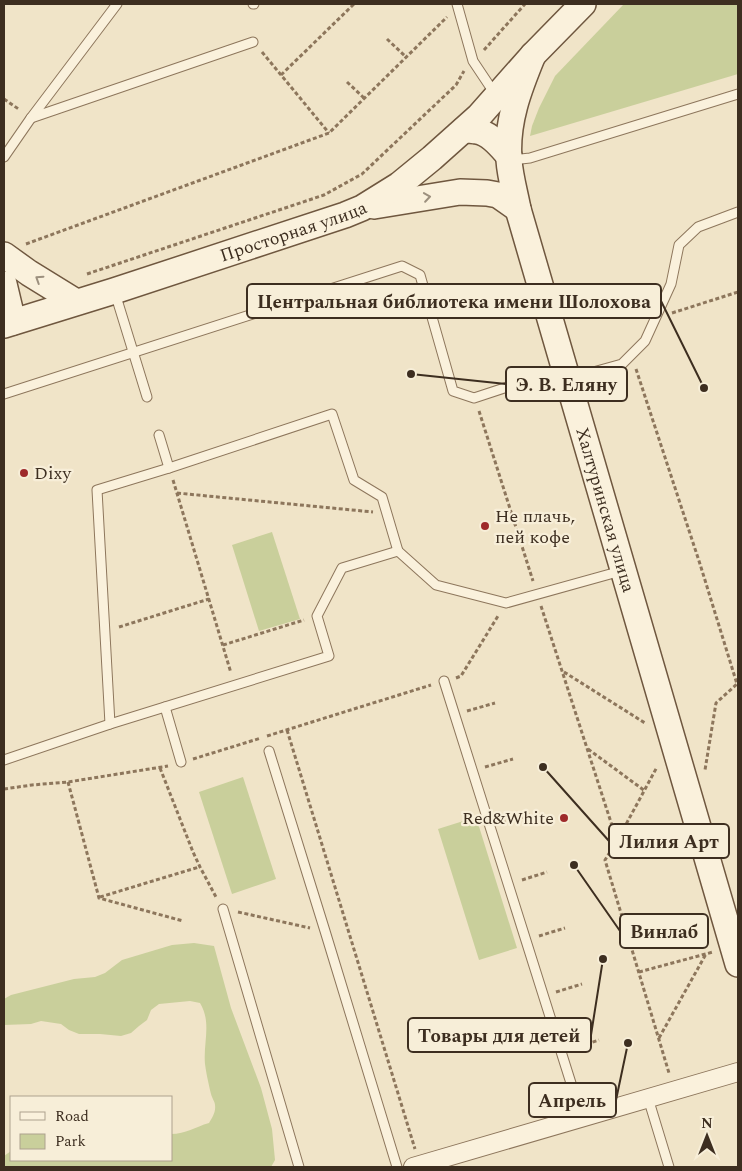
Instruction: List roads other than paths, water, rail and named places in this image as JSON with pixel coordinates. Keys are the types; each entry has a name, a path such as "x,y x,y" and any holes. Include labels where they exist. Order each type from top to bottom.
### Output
{"street":[{"name":"Просторная улица","path":"8,323 362,208 399,184 464,130 583,4"},
{"name":"Халтуринская улица","path":"533,55 520,86 512,113 509,139 509,158 518,209 738,964"},
{"path":"464,130 477,131 487,135 497,143 509,158"},
{"path":"362,208 460,192 487,193 498,196 518,209"},
{"path":"4,255 76,302"},
{"path":"4,284 8,323"},
{"path":"415,1162 582,1118 738,1072"}],"lane":[{"path":"4,157 117,4"},
{"path":"457,5 473,61 497,96"},
{"path":"31,118 253,42"},
{"path":"509,158 530,158 738,94"},
{"path":"4,394 402,266 420,275 454,391 474,398 566,374 622,364 645,341 671,284 679,245 698,227 738,212"},
{"path":"114,290 147,396"},
{"path":"110,724 97,490 332,414 354,480 382,497 398,551 436,585 506,602 623,570"},
{"path":"159,435 169,468"},
{"path":"4,760 165,706 329,656 317,616 342,568 398,551"},
{"path":"444,681 582,1118"},
{"path":"165,706 181,762"},
{"path":"269,751 326,931 397,1167"},
{"path":"223,909 299,1167"},
{"path":"648,1098 669,1167"}],"place":[{"name":"Э. В. Еляну","path":"411,374"},
{"name":"Центральная библиотека имени Шолохова","path":"704,388"},
{"name":"Dixy","path":"24,473"},
{"name":"Не плачь, пей кофе","path":"485,526"},
{"name":"Лилия Арт","path":"543,767"},
{"name":"Red&White","path":"564,818"},
{"name":"Винлаб","path":"574,865"},
{"name":"Товары для детей","path":"603,959"},
{"name":"Апрель","path":"628,1043"}]}
